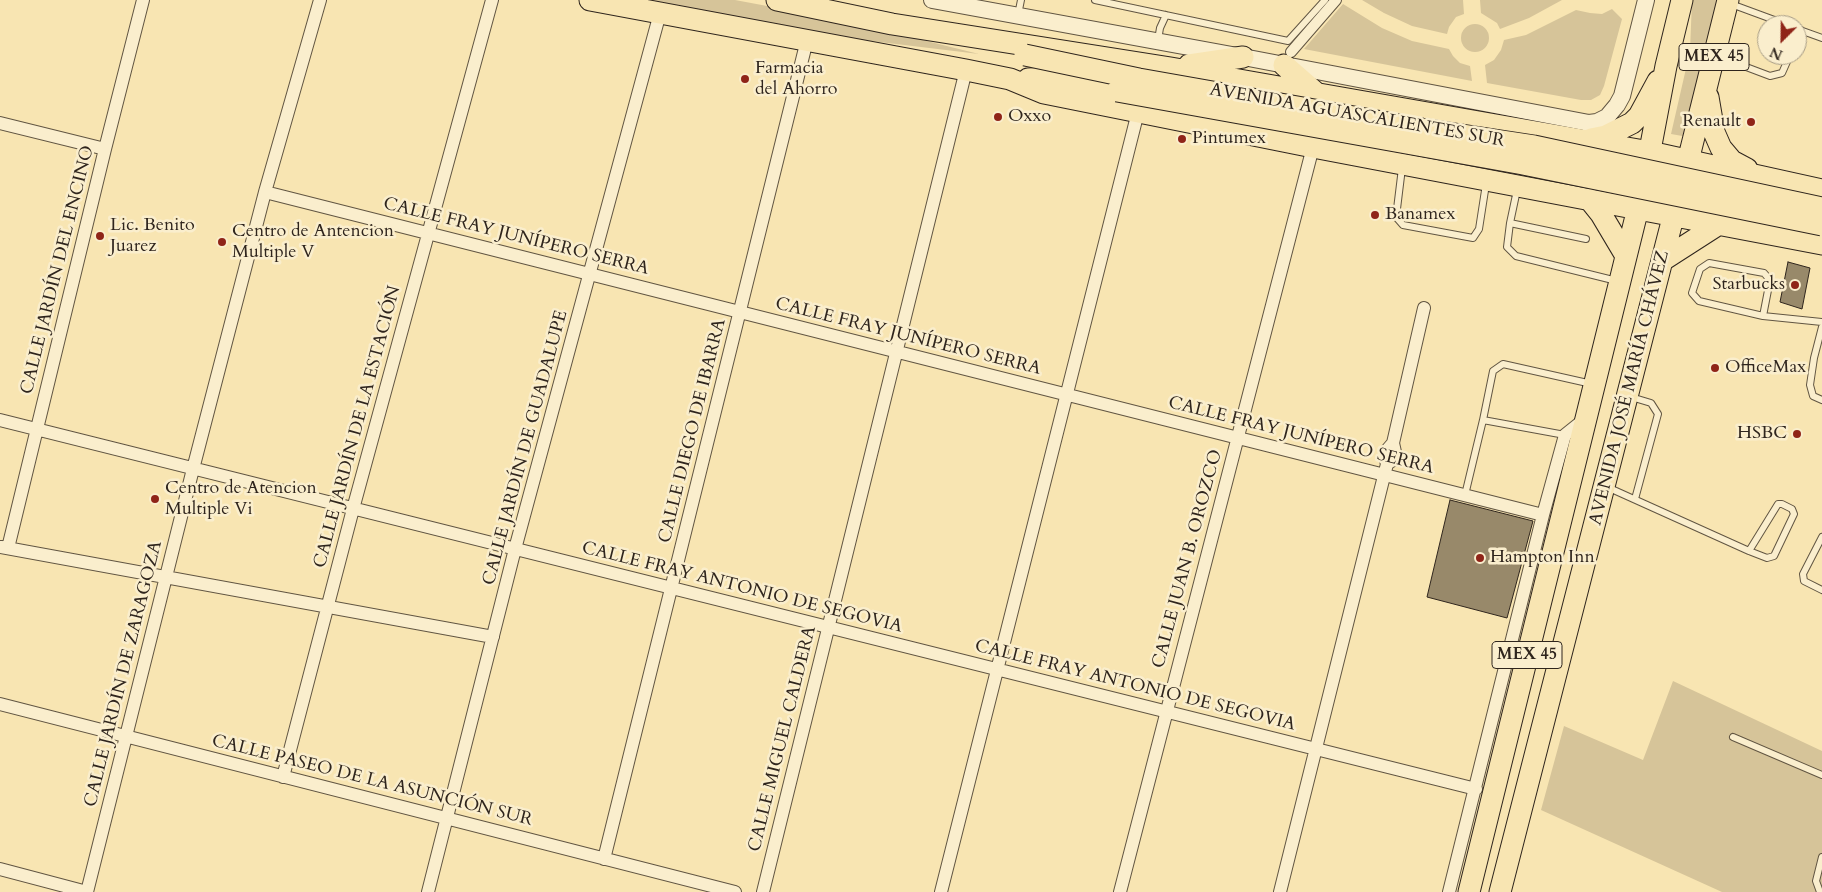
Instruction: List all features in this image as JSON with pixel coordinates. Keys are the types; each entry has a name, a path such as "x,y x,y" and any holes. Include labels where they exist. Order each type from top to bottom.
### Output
{"main road":[{"name":"AVENIDA AGUASCALIENTES SUR","path":"590,0 966,70 1010,79 1044,93 1312,147 1822,244"},
{"name":"AVENIDA AGUASCALIENTES SUR","path":"777,0 892,24 1171,68 1482,122 1577,130 1650,152 1822,190"},
{"name":"AVENIDA JOSÉ MARÍA CHÁVEZ","path":"1469,892 1585,419 1621,282 1650,152 1666,66 1682,0"},
{"name":"AVENIDA JOSÉ MARÍA CHÁVEZ","path":"1500,892 1728,1"},
{"name":"AVENIDA AGUASCALIENTES SUR","path":"892,24 932,35 1159,82 1422,129 1534,146 1756,192 1822,208"},
{"path":"1171,68 1243,57"},
{"path":"1288,58 1316,93"},
{"path":"1577,130 1606,136 1632,123 1639,116 1666,66"},
{"name":"AVENIDA AGUASCALIENTES SUR","path":"1010,79 1045,78 1513,163 1822,225"},
{"path":"1706,89 1714,132 1721,148 1732,161 1758,176"},
{"path":"1444,172 1467,170 1477,166 1486,159 1490,148 1490,136 1482,122"},
{"path":"1589,199 1601,214 1626,256"},
{"path":"1663,260 1719,224"}],"street":[{"name":"CALLE JARDÍN DEL ENCINO","path":"4,547 37,430 143,0"},
{"name":"CALLE JARDÍN DE ZARAGOZA","path":"87,892 193,469 265,192 320,0"},
{"name":"CALLE JARDÍN DE LA ESTACIÓN","path":"283,777 353,508 492,0"},
{"name":"AVENIDA AGUASCALIENTES SUR","path":"932,0 954,2 1017,16 1243,57 1288,58 1577,130"},
{"path":"1288,58 1336,0"},
{"path":"1577,130 1606,117 1620,100 1626,83 1646,0"},
{"name":"CALLE JARDÍN DE GUADALUPE","path":"428,892 516,549 660,13"},
{"name":"CALLE DIEGO DE IBARRA","path":"604,859 807,40"},
{"name":"CALLE MIGUEL CALDERA","path":"762,892 966,70"},
{"path":"942,892 1138,112"},
{"path":"0,123 105,150"},
{"name":"CALLE JUAN B. OROZCO","path":"1120,892 1312,147"},
{"name":"CALLE FRAY JUNÍPERO SERRA","path":"265,192 1237,438 1386,470 1465,496 1543,515"},
{"path":"1280,892 1386,470 1394,460 1393,444 1424,308"},
{"name":"AVENIDA JOSÉ MARÍA CHÁVEZ","path":"1565,435 1585,419"},
{"name":"CALLE FRAY ANTONIO DE SEGOVIA","path":"0,420 1476,789"},
{"path":"1449,892 1543,515 1565,435"},
{"path":"4,547 493,637"},
{"name":"CALLE PASEO DE LA ASUNCIÓN SUR","path":"0,704 735,892"},
{"path":"0,870 87,892"}],"lane":[{"path":"1017,16 1021,0"},
{"path":"1095,0 1288,41"},
{"path":"1288,58 1288,41 1325,0"},
{"path":"1728,1 1763,15"},
{"path":"1158,41 1160,28 1166,15"},
{"path":"1807,32 1822,38"},
{"path":"1715,54 1770,76 1782,73 1786,65"},
{"path":"1402,164 1396,216 1403,225 1473,238 1479,229 1487,180"},
{"path":"1518,186 1507,247 1516,256 1621,282"},
{"path":"1510,223 1586,239"},
{"path":"1764,316 1770,280 1764,273 1709,263 1700,269 1692,293 1698,301 1764,316 1822,322"},
{"path":"1822,327 1814,358 1810,385 1813,396 1822,400"},
{"path":"1465,496 1493,371 1503,364 1594,385"},
{"path":"1628,396 1651,402 1658,414 1635,499"},
{"path":"1483,420 1565,435"},
{"path":"1605,486 1749,551 1767,558 1774,556 1794,514 1792,509 1778,504 1749,551"},
{"path":"1822,537 1803,574 1804,581 1822,590"},
{"path":"1733,737 1822,775"},
{"path":"1820,892 1816,881 1822,857"}],"shaded area":[{"path":"637,0 735,0 842,20 979,54 838,37"},
{"path":"1362,0 1463,0 1464,14 1456,17 1449,27 1447,34 1412,26"},
{"path":"1480,0 1562,0 1529,18 1500,29 1497,23 1481,13"},
{"path":"1692,0 1723,0 1688,137 1671,134 1690,51"},
{"path":"1343,4 1382,28 1412,41 1449,49 1460,63 1470,66 1472,81 1304,49"},
{"path":"1612,9 1622,19 1600,95 1591,100 1581,100 1487,83 1485,65 1494,60 1501,50 1504,40 1526,35 1576,10 1602,14"},
{"path":"1475,24 1485,28 1489,38 1485,48 1475,52 1465,48 1461,38 1465,28"},
{"path":"1673,681 1822,751 1822,892 1722,892 1541,810 1564,726 1643,760"}],"building":[{"name":"Starbucks","path":"1788,262 1810,268 1802,309 1780,302"},
{"name":"Hampton Inn","path":"1450,500 1533,521 1507,618 1427,597"}],"place":[{"name":"Farmacia del Ahorro","path":"745,79"},
{"name":"Oxxo","path":"998,117"},
{"name":"Renault","path":"1751,122"},
{"name":"Pintumex","path":"1182,139"},
{"name":"Banamex","path":"1375,215"},
{"name":"Lic. Benito Juarez","path":"100,236"},
{"name":"Centro de Antencion Multiple V","path":"222,242"},
{"name":"Starbucks","path":"1795,285"},
{"name":"OfficeMax","path":"1715,368"},
{"name":"HSBC","path":"1797,434"},
{"name":"Centro de Atencion Multiple Vi","path":"155,499"},
{"name":"Hampton Inn","path":"1480,558"}]}
